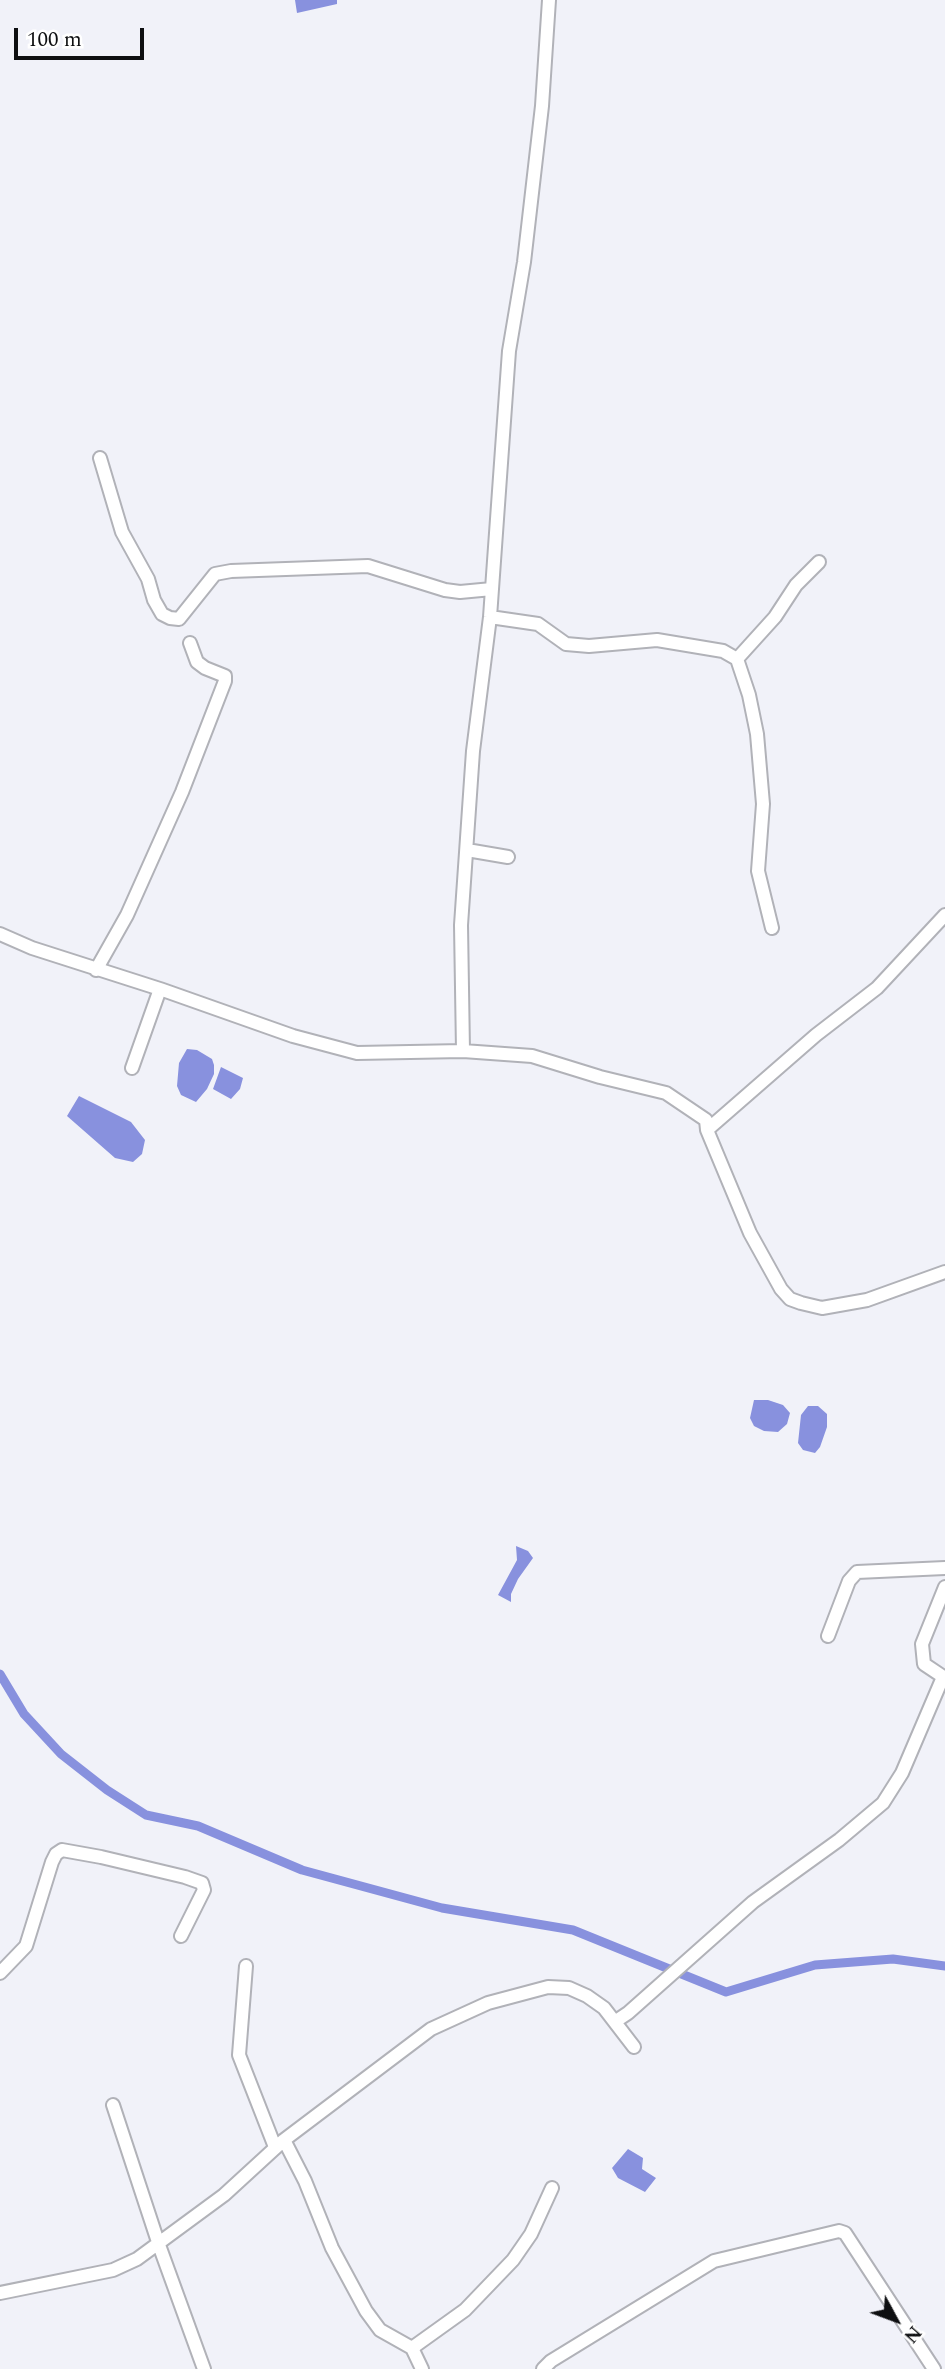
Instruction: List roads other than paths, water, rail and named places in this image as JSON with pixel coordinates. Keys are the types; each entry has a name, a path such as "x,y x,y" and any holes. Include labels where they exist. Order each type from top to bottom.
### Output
{"street":[{"path":"463,1051 461,925 473,751 490,617 506,378 524,262 542,106 549,0"},
{"path":"100,458 122,533 148,579 154,600 162,614 170,618 179,619 215,574 231,571 368,566 444,590 460,592 492,589"},
{"path":"737,659 775,617 796,585 819,562"},
{"path":"490,617 538,624 566,644 589,646 657,640 723,651 737,659 749,695 757,734 764,804 758,870 772,928"},
{"path":"96,970 127,915 183,792 226,679 197,662 190,643"},
{"path":"467,850 508,857"},
{"path":"707,1130 816,1035 877,988 945,915"},
{"path":"0,934 32,948 293,1036 357,1053 463,1051 531,1056 666,1093 706,1121 707,1130 750,1233 781,1289 790,1298 822,1308 867,1300 945,1272"},
{"path":"132,1068 160,989"},
{"path":"828,1636 849,1581 857,1572 945,1568"},
{"path":"616,2021 752,1902 839,1840 883,1803 902,1773 944,1677 924,1664 922,1644 945,1587"},
{"path":"0,1973 26,1946 52,1862 62,1850 101,1857 202,1883 204,1889 181,1936"},
{"path":"246,1966 239,2055 279,2144 305,2181 332,2248 366,2311 380,2330 412,2348 422,2369"},
{"path":"0,2293 113,2270 137,2259 224,2195 279,2144 431,2029 488,2003 548,1987 569,1988 604,2008 635,2047"},
{"path":"113,2105 159,2245 204,2369"},
{"path":"412,2348 465,2310 513,2260 531,2234 552,2188"},
{"path":"543,2369 551,2361 714,2261 839,2231 845,2234 934,2369"}],"water":[{"path":"295,0 337,0 337,4 297,13"},
{"path":"187,1049 197,1050 212,1059 214,1065 214,1074 207,1089 196,1102 181,1095 177,1086 179,1063"},
{"path":"221,1067 243,1078 240,1089 231,1099 213,1089"},
{"path":"79,1096 131,1122 145,1140 142,1154 133,1162 115,1158 67,1116"},
{"path":"754,1400 768,1400 783,1405 790,1413 787,1424 778,1432 764,1431 754,1426 750,1418"},
{"path":"808,1406 818,1406 827,1414 827,1427 815,1453 803,1450 798,1443 801,1415"},
{"path":"516,1546 528,1551 533,1558 518,1579 511,1594 511,1602 498,1595 517,1560"},
{"path":"628,2149 643,2158 642,2169 656,2178 645,2192 618,2178 612,2168"}],"waterway":[{"path":"0,1674 24,1714 61,1754 107,1790 146,1815 198,1826 302,1870 442,1908 573,1930 726,1992 815,1965 893,1959 945,1966"}]}
